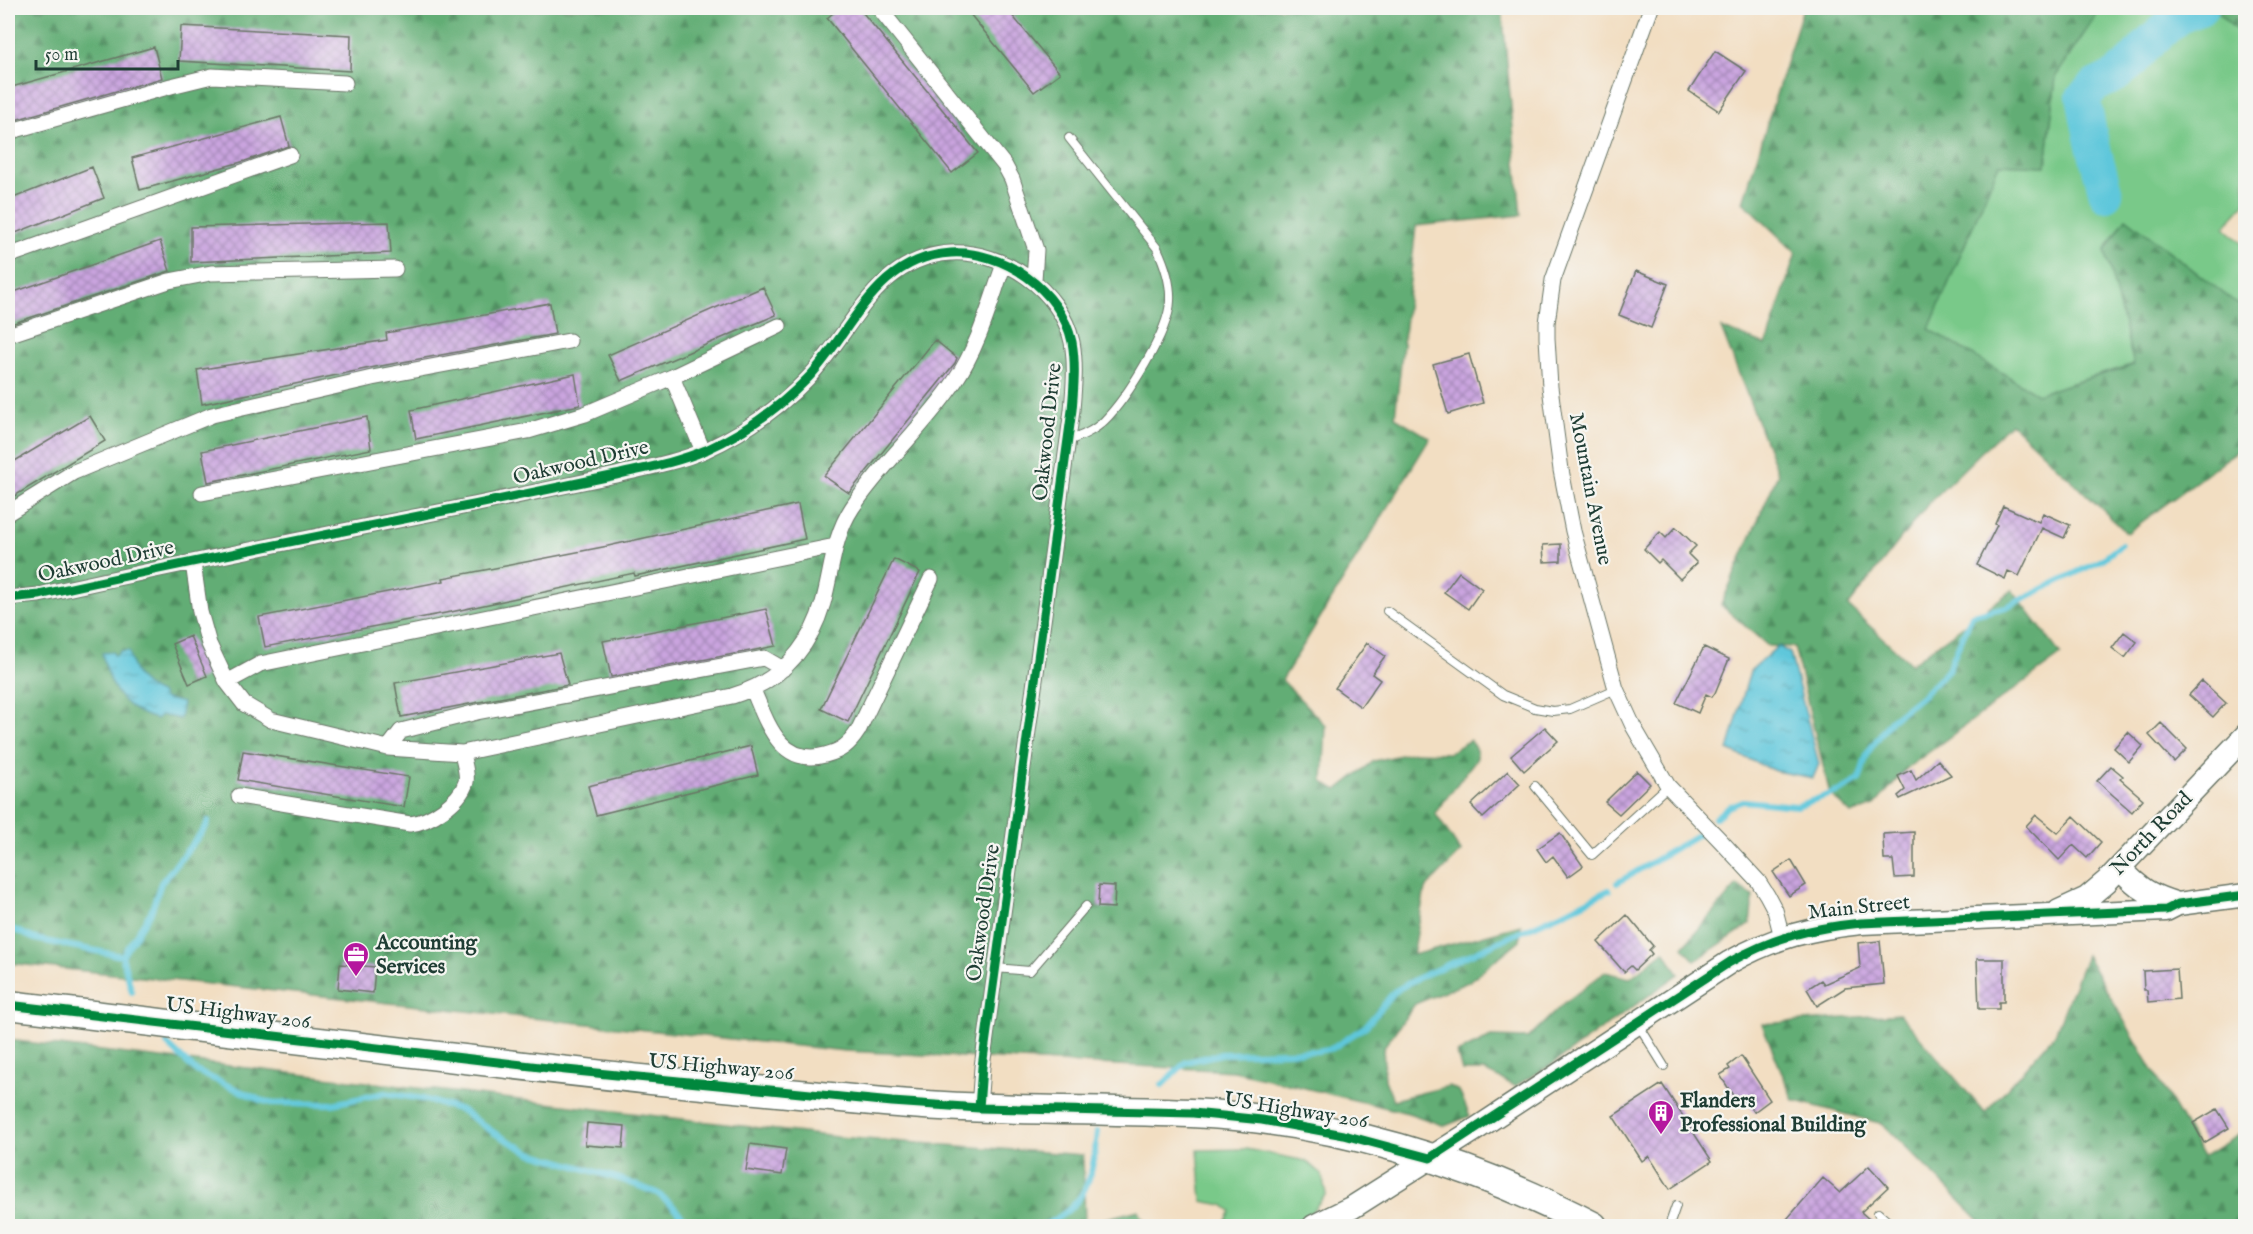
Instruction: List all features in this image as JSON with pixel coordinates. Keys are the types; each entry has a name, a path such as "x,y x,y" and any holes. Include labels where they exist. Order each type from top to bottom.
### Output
{"highway":[{"name":"US Highway 206","path":"8,1005 653,1080 892,1102 979,1108 1193,1113 1262,1120 1344,1135 1430,1158 1513,1187 1593,1227"}],"main road":[{"name":"North Road","path":"2046,916 2087,898 2120,868 2246,735"},
{"path":"2120,868 2141,890 2178,904"},
{"name":"Main Street","path":"1314,1227 1353,1207 1430,1158 1730,962 1782,937 1824,928 1868,923 2166,910 2178,904 2246,895"}],"street":[{"path":"879,8 1005,166 1012,179 1036,250 1034,280"},
{"name":"Mountain Avenue","path":"1652,8 1553,280 1546,323 1561,470 1569,511 1616,689 1633,726 1668,786 1758,881 1774,910 1782,937"},
{"path":"8,132 212,76 345,83"},
{"path":"8,256 290,155"},
{"name":"Oakwood Drive","path":"8,598 39,595 552,489 650,467 703,451 743,431 791,395 824,361 867,299 882,283 899,271 916,262 949,253 970,254 1004,264 1034,280 1058,310 1071,339 1074,379 1068,441 982,1067 979,1108"},
{"path":"193,563 200,612 209,644 227,682 244,704 271,720 388,748 462,753 753,690 768,682 801,650 814,626 822,604 835,546 843,525 852,508 955,381 970,355 1004,264"},
{"path":"8,335 169,281 212,273 395,269"},
{"path":"202,493 528,431 585,414 778,326"},
{"path":"8,513 75,472 213,415 372,378 570,342"},
{"path":"672,376 703,451"},
{"path":"227,682 260,664 835,546"},
{"path":"753,690 770,729 780,743 791,752 805,756 819,756 843,749 851,743 858,731 931,579"},
{"path":"388,748 401,731 477,712 764,657 783,669"},
{"path":"239,796 410,824 419,823 452,802 461,790 466,777 462,753"}],"lane":[{"path":"1068,441 1086,435 1104,421 1118,403 1155,348 1170,302 1165,266 1157,248 1069,138"},
{"path":"1387,611 1503,695 1535,708 1553,711 1570,709 1616,689"},
{"path":"1535,786 1592,855 1668,786"},
{"path":"995,968 1030,971 1086,906"},
{"path":"1637,1023 1664,1066"},
{"path":"1669,1227 1676,1206"},
{"path":"1878,1213 1893,1227"}],"green space":[{"path":"8,8 1502,8 1521,215 1416,226 1395,417 1430,438 1282,680 1326,726 1323,782 1337,790 1374,761 1415,752 1449,753 1470,740 1477,752 1477,758 1435,813 1461,852 1425,889 1413,955 1521,925 1520,940 1468,982 1415,1004 1383,1048 1385,1080 1393,1100 1449,1086 1459,1091 1470,1116 1445,1126 1408,1113 1234,1071 845,1051 8,963"},
{"path":"1803,8 2101,8 2056,76 2046,166 1999,164 1929,329 2037,394 2134,365 2105,250 2126,218 2245,310 2245,445 2127,533 2011,423 1928,504 1848,606 1911,664 2012,590 2061,655 1906,769 1874,806 1851,814 1830,794 1794,647 1768,646 1721,605 1778,474 1721,328 1766,345 1796,253 1743,202"},
{"path":"2101,8 2215,8 2245,38 2245,203 2224,227 2245,246 2245,310 2126,218 2105,250 2134,364 2037,394 1929,329 1999,164 2046,166 2056,76"},
{"path":"2215,8 2245,8 2245,38 2217,12"},
{"path":"1737,885 1753,896 1750,924 1695,961 1683,947"},
{"path":"1664,951 1679,974 1551,1065 1515,1086 1484,1071 1462,1071 1457,1053 1491,1037 1528,1038 1563,1004 1605,972 1630,978"},
{"path":"2086,955 2203,1157 2245,1131 2245,1226 1985,1226 1883,1124 1793,1100 1762,1024 1900,1014 1985,1113 2055,1034"},
{"path":"8,1040 837,1137 1083,1155 1085,1224 1138,1210 1148,1226 8,1226"},
{"path":"1246,1149 1306,1161 1322,1175 1326,1194 1308,1216 1280,1226 1223,1226 1231,1211 1223,1205 1202,1201 1198,1150"}],"water":[{"path":"1778,646 1790,653 1819,764 1813,778 1775,771 1728,750 1750,671"},
{"path":"120,651 129,651 132,666 143,683 162,694 163,698 183,703 180,719 161,715 156,719 144,715 126,703 113,686 102,653 113,652 117,655"}],"building":[{"path":"839,8 859,8 978,153 952,173 827,18"},
{"path":"965,8 1006,8 1060,73 1034,92"},
{"path":"181,26 351,35 350,71 179,61"},
{"path":"154,47 162,78 8,122 8,88"},
{"path":"1715,51 1746,71 1719,111 1689,91"},
{"path":"281,117 289,146 245,161 140,190 132,158"},
{"path":"92,167 104,198 8,236 8,200"},
{"path":"389,222 391,253 191,262 191,227"},
{"path":"160,241 170,271 8,325 8,294"},
{"path":"1636,271 1668,284 1651,328 1619,315"},
{"path":"763,287 776,315 621,381 608,355"},
{"path":"550,303 555,334 370,368 202,404 197,370 387,340 386,333"},
{"path":"935,340 957,358 955,363 849,493 824,476"},
{"path":"1469,354 1483,403 1448,414 1433,364"},
{"path":"575,374 580,405 416,439 411,410"},
{"path":"90,416 105,441 8,500 8,465"},
{"path":"367,417 371,449 208,482 202,451"},
{"path":"798,504 805,539 635,576 634,573 451,612 265,647 259,617 444,581 443,578 608,546"},
{"path":"2003,506 2039,522 2043,513 2070,525 2064,538 2042,528 2019,576 2008,571 2005,579 1977,565 1997,525 1995,524"},
{"path":"1676,527 1696,546 1688,554 1697,563 1680,579 1661,560 1658,563 1644,549 1660,532 1666,538"},
{"path":"1561,544 1561,561 1544,562 1543,545"},
{"path":"894,559 920,572 848,722 821,709"},
{"path":"1459,572 1482,589 1468,609 1444,592"},
{"path":"766,609 776,646 611,677 603,641"},
{"path":"2124,632 2137,642 2125,658 2112,648"},
{"path":"190,636 207,676 189,684 172,644"},
{"path":"1367,643 1385,656 1372,674 1380,680 1361,707 1335,688"},
{"path":"1704,647 1729,659 1715,693 1712,697 1706,694 1698,713 1676,703"},
{"path":"559,653 568,685 401,717 395,683"},
{"path":"2202,681 2226,703 2213,717 2189,695"},
{"path":"2161,723 2187,749 2174,762 2149,735"},
{"path":"1545,727 1558,741 1524,771 1511,756"},
{"path":"2128,732 2143,746 2129,762 2114,748"},
{"path":"751,746 758,775 596,815 588,786"},
{"path":"243,751 409,777 404,807 238,780"},
{"path":"1938,760 1951,775 1900,799 1898,796 1905,790 1898,776 1911,770 1916,780"},
{"path":"2111,766 2123,776 2120,779 2143,799 2132,812 2097,781"},
{"path":"1508,771 1520,784 1483,818 1471,805"},
{"path":"1637,771 1650,784 1619,814 1605,802"},
{"path":"2036,815 2058,833 2074,816 2101,842 2087,858 2073,845 2059,860 2026,826"},
{"path":"1914,832 1914,877 1895,878 1893,860 1884,860 1883,834"},
{"path":"1560,833 1583,866 1568,877 1553,856 1546,862 1537,849"},
{"path":"1791,860 1806,885 1789,896 1773,872"},
{"path":"1099,885 1115,886 1114,908 1098,907"},
{"path":"1627,915 1653,946 1649,950 1652,954 1635,970 1631,966 1624,972 1598,942"},
{"path":"1880,941 1884,984 1845,988 1817,1006 1807,989 1821,980 1824,984 1860,968 1858,943"},
{"path":"1977,959 2004,959 2004,1002 1999,1002 1999,1009 1979,1009"},
{"name":"Accounting Services","path":"340,964 375,967 373,993 338,989"},
{"path":"2177,969 2179,999 2148,1002 2147,990 2144,990 2143,971"},
{"path":"1741,1056 1770,1100 1754,1112 1746,1100 1739,1105 1720,1075 1730,1069 1728,1066"},
{"name":"Flanders Professional Building","path":"1662,1084 1712,1161 1670,1189 1649,1156 1642,1161 1613,1116"},
{"path":"2217,1109 2229,1128 2204,1143 2193,1123"},
{"path":"587,1123 625,1126 623,1148 585,1145"},
{"path":"750,1144 786,1149 782,1175 746,1170"},
{"path":"1869,1166 1888,1187 1861,1212 1878,1227 1780,1227 1823,1178 1840,1193"}],"waterway":[{"path":"2106,194 2083,97 2096,85 2115,76 2131,63 2177,18 2202,8"},
{"path":"1715,818 1728,807 1743,801 1797,806 1842,790 1859,780 1868,752 1891,720 1923,695 1948,670 1972,615 2006,607 2102,560 2121,545"},
{"path":"132,992 122,956 151,912 161,883 206,827 208,821"},
{"path":"1617,883 1699,834"},
{"path":"1162,1085 1186,1062 1221,1054 1318,1051 1333,1048 1366,1026 1395,991 1418,978 1609,890"},
{"path":"8,927 35,939 122,956"},
{"path":"167,1044 196,1071 260,1100 272,1103 332,1104 385,1093 423,1099 461,1110 496,1134 531,1153 620,1179 657,1193 673,1206 690,1226"},
{"path":"1042,1226 1069,1210 1085,1189 1093,1163 1097,1132"},
{"path":"923,1226 959,1226"}],"cycle path":[{"path":"8,598 39,595 616,475 684,458 733,436 784,400 823,361 867,300 884,282 903,268 925,258 951,253 990,258 1009,266 1043,290 1056,306 1066,323 1072,342 1074,376 1072,410 982,1067 979,1108"},
{"path":"8,1005 566,1070 892,1102 979,1108 1193,1113 1262,1120 1344,1135 1430,1158 1730,962 1778,940 1810,931 1861,923 2166,910 2178,904 2246,895"}],"place":[{"name":"Accounting Services","path":"356,978"},
{"name":"Flanders Professional Building","path":"1661,1136"}]}
